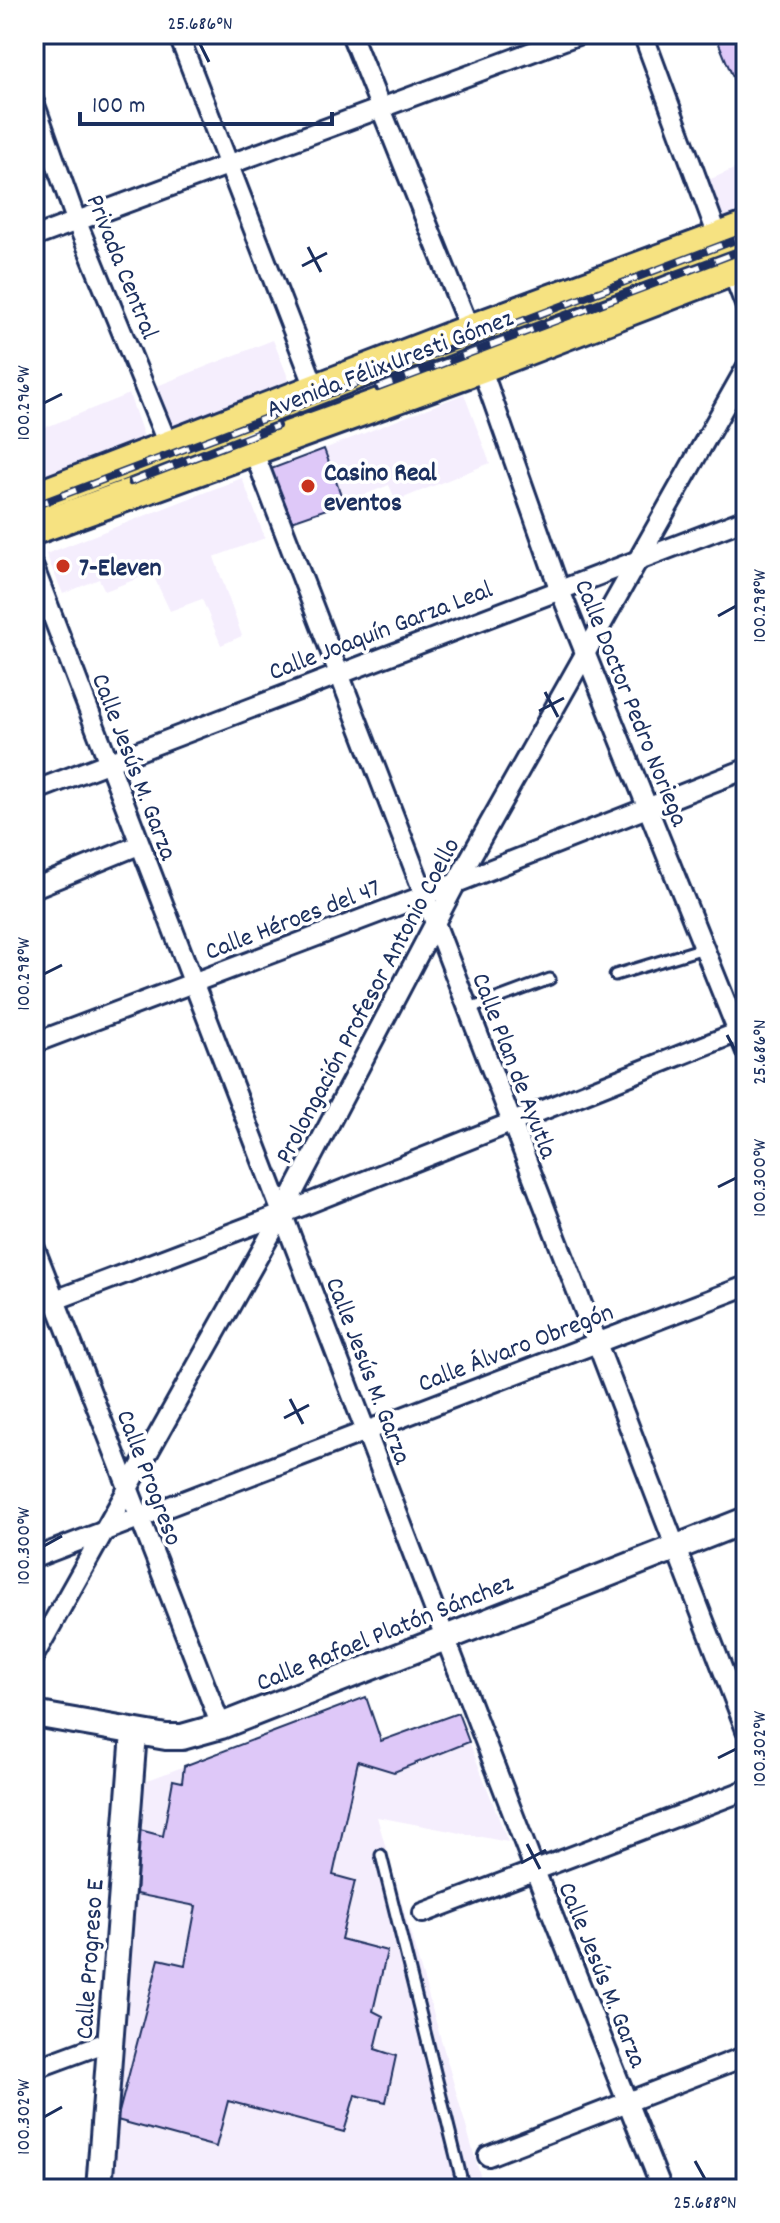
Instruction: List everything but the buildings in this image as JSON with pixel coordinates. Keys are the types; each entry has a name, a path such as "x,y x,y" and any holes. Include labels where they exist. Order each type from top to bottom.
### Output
{"main road":[{"name":"Avenida Félix Uresti Gómez","path":"34,498 470,330 733,234"},
{"name":"Avenida Félix Uresti Gómez","path":"34,529 251,447 481,367 739,268"}],"street":[{"path":"178,34 316,390"},
{"path":"351,34 470,330"},
{"path":"34,237 580,34"},
{"path":"643,34 733,234"},
{"name":"Privada Central","path":"34,102 76,220 169,447"},
{"path":"739,268 746,307"},
{"name":"Calle Doctor Pedro Noriega","path":"481,367 559,588 704,948 742,1030 746,1052"},
{"name":"Prolongación Profesor Antonio Coello","path":"34,1656 282,1214 456,883 746,368"},
{"name":"Calle Plan de Ayutla","path":"241,419 746,1730"},
{"name":"Calle Joaquín Garza Leal","path":"34,791 746,519"},
{"name":"Calle Jesús M. Garza","path":"34,568 40,604 107,763 535,1871 662,2189"},
{"name":"Calle Héroes del 47","path":"34,1043 423,896 746,769"},
{"path":"34,888 139,845"},
{"path":"34,1308 282,1214 742,1030"},
{"name":"Calle Progreso","path":"34,1246 221,1726"},
{"name":"Calle Álvaro Obregón","path":"34,1558 746,1286"},
{"name":"Calle Rafael Platón Sánchez","path":"34,1714 134,1733 182,1737 221,1726 746,1520"},
{"name":"Calle Progreso E","path":"99,2189 134,1733"},
{"path":"423,1913 746,1790"},
{"path":"34,2069 110,2041"},
{"path":"488,2156 746,2056"}],"lane":[{"path":"615,975 704,948"},
{"path":"467,1010 550,979"},
{"path":"381,1855 464,2189"}],"shaded area":[{"path":"746,164 746,210 722,220 706,181"},
{"path":"273,340 291,385 169,432 152,388"},
{"path":"129,394 145,440 34,481 34,432"},
{"path":"464,394 490,463 396,501 389,485 344,503 324,449"},
{"path":"242,478 265,538 214,557 242,636 221,645 202,599 170,611 152,573 105,591 99,579 63,594 46,554"},
{"path":"366,1697 382,1741 458,1713 508,1842 377,1817 484,2189 112,2189 143,1782"}],"railway":[{"path":"34,506 746,236"},
{"path":"378,388 746,249"},
{"path":"131,482 277,426"}],"place":[{"name":"Casino Real eventos","path":"308,486"},
{"name":"7-Eleven","path":"63,566"}]}
